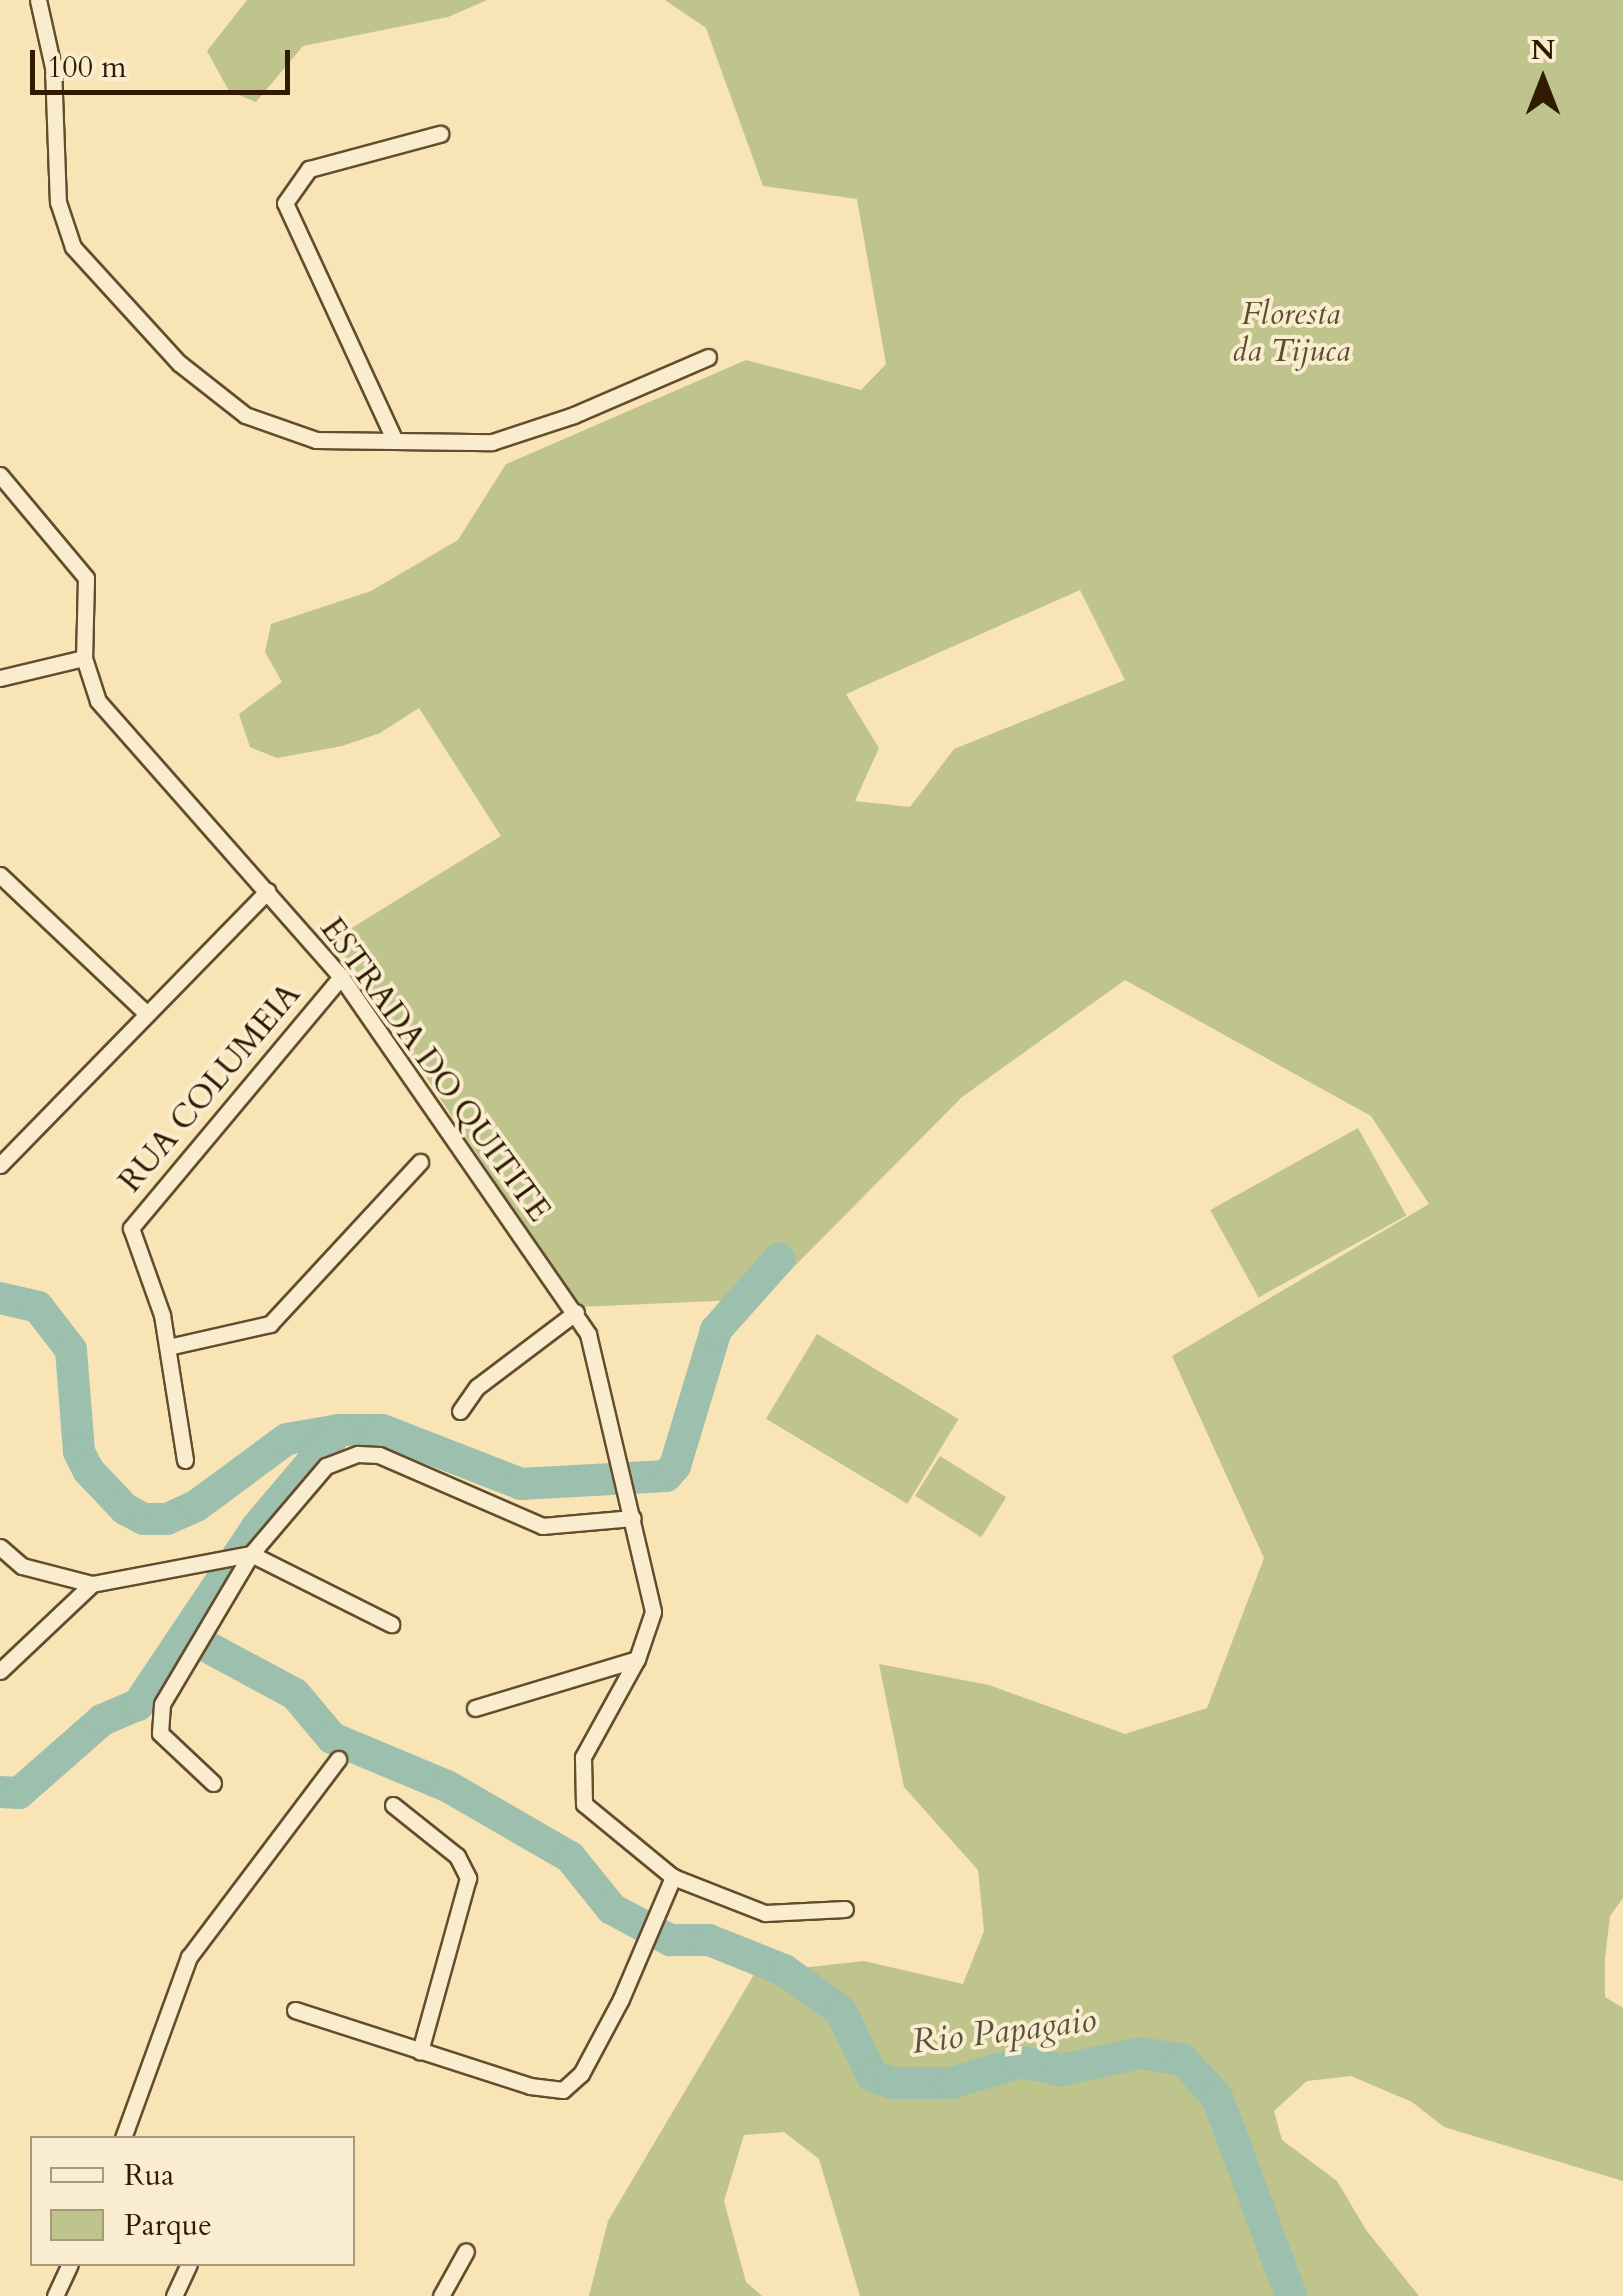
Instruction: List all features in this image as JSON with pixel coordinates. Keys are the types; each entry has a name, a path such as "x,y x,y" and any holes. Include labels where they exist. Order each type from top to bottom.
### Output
{"street":[{"path":"38,0 53,67 58,202 87,270 210,392 245,416 316,440 492,442 526,433 708,357"},
{"path":"395,441 285,203 310,169 440,134"},
{"name":"ESTRADA DO QUITITE","path":"0,474 86,578 84,658 98,700 341,976 576,1312 592,1345 628,1484 653,1612 636,1659 584,1757 580,1788 597,1817 673,1877 766,1913 845,1910"},
{"path":"0,678 84,658"},
{"path":"0,876 146,1012"},
{"path":"3,1155 266,891"},
{"name":"RUA COLUMEIA","path":"168,1347 133,1240 134,1220 341,976"},
{"path":"185,1460 168,1347 270,1324 420,1162"},
{"path":"460,1411 477,1387 576,1312"},
{"path":"214,1783 160,1733 158,1722 191,1649 247,1554 326,1466 368,1452 534,1524 634,1518"},
{"path":"0,1547 22,1566 92,1584 247,1554 391,1624"},
{"path":"0,1671 92,1584"},
{"path":"475,1708 636,1659"},
{"path":"123,2136 189,1958 338,1760"},
{"path":"393,1805 457,1856 468,1878 420,2051"},
{"path":"295,2010 420,2051 563,2090 581,2074 673,1877"},
{"path":"440,2296 466,2251"},
{"path":"55,2296 69,2266"},
{"path":"174,2296 188,2266"}],"green space":[{"path":"247,0 487,0 448,17 303,46 256,102 229,91 207,51"},
{"name":"Floresta da Tijuca","path":"665,0 1623,0 1623,1898 1610,1916 1605,1997 1623,2008 1623,2181 1444,2127 1412,2102 1351,2076 1307,2081 1274,2111 1282,2140 1337,2181 1366,2230 1419,2296 860,2296 819,2159 784,2132 744,2135 724,2201 746,2282 762,2296 589,2296 608,2221 755,1973 864,1961 963,1984 984,1931 978,1870 904,1787 879,1664 989,1685 1125,1734 1207,1708 1264,1558 1172,1356 1429,1204 1371,1116 1125,980 962,1097 762,1299 578,1307 360,977 329,942 501,836 419,708 380,733 342,746 277,758 250,747 239,714 282,682 265,652 271,624 371,591 458,540 506,464 746,360 861,390 886,364 857,199 763,186 706,28","holes":["1080,590 1125,680 954,749 910,807 855,801 879,748 846,694"]},
{"path":"1358,1128 1406,1215 1259,1297 1210,1210"},
{"path":"817,1334 958,1419 907,1504 766,1419"},
{"path":"940,1456 1006,1497 981,1537 915,1496"}],"waterway":[{"path":"0,1298 38,1307 71,1350 79,1452 88,1470 125,1509 144,1519 167,1519 196,1506 287,1439 339,1430 382,1430 521,1484 666,1476 675,1466 716,1330 779,1259"},
{"name":"Rio Papagaio","path":"0,1792 19,1793 102,1720 138,1705 257,1527 339,1430"},
{"name":"Rio Papagaio","path":"189,1637 295,1694 332,1738 447,1786 570,1857 612,1909 670,1940 709,1940 784,1970 841,2011 872,2076 893,2083 951,2083 1022,2062 1061,2070 1140,2053 1183,2060 1217,2097 1291,2296"}]}
